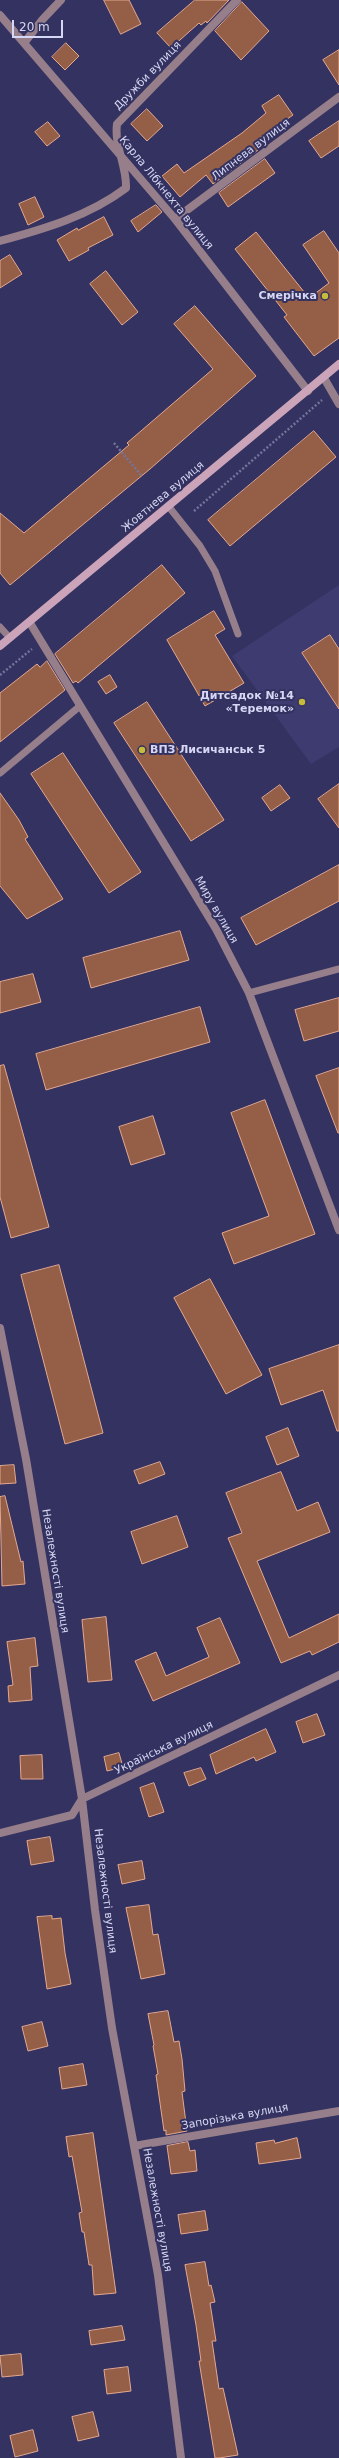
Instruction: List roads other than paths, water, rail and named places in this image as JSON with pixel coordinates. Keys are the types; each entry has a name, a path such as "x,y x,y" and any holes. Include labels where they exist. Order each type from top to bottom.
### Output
{"main road":[{"name":"Жовтнева вулиця","path":"0,646 30,623 339,364"}],"street":[{"path":"24,43 42,19 61,0"},
{"name":"Дружби вулиця","path":"0,241 47,228 106,202 126,188 126,175 123,157 116,133 117,124 237,0"},
{"name":"Карла Лібкнехта вулиця","path":"0,15 175,219 308,391"},
{"name":"Липнева вулиця","path":"175,219 339,97"},
{"path":"324,378 339,404"},
{"name":"Миру вулиця","path":"30,623 216,929 249,993 339,1230"},
{"name":"Незалежності вулиця","path":"0,1328 24,1451 82,1799 95,1910 108,1997 158,2275 181,2458"},
{"name":"Українська вулиця","path":"82,1799 339,1676"},
{"path":"0,1833 72,1816 82,1799"},
{"name":"Запорізька вулиця","path":"134,2146 339,2111"}],"lane":[{"path":"169,507 200,546 215,572 238,634"},
{"path":"0,627 10,638"},
{"path":"0,773 80,706"},
{"path":"249,993 339,969"}],"place":[{"name":"Смерiчка","path":"325,296"},
{"name":"Дитсадок №14 «Теремок»","path":"302,702"},
{"name":"ВПЗ Лисичанськ 5","path":"142,750"}]}
